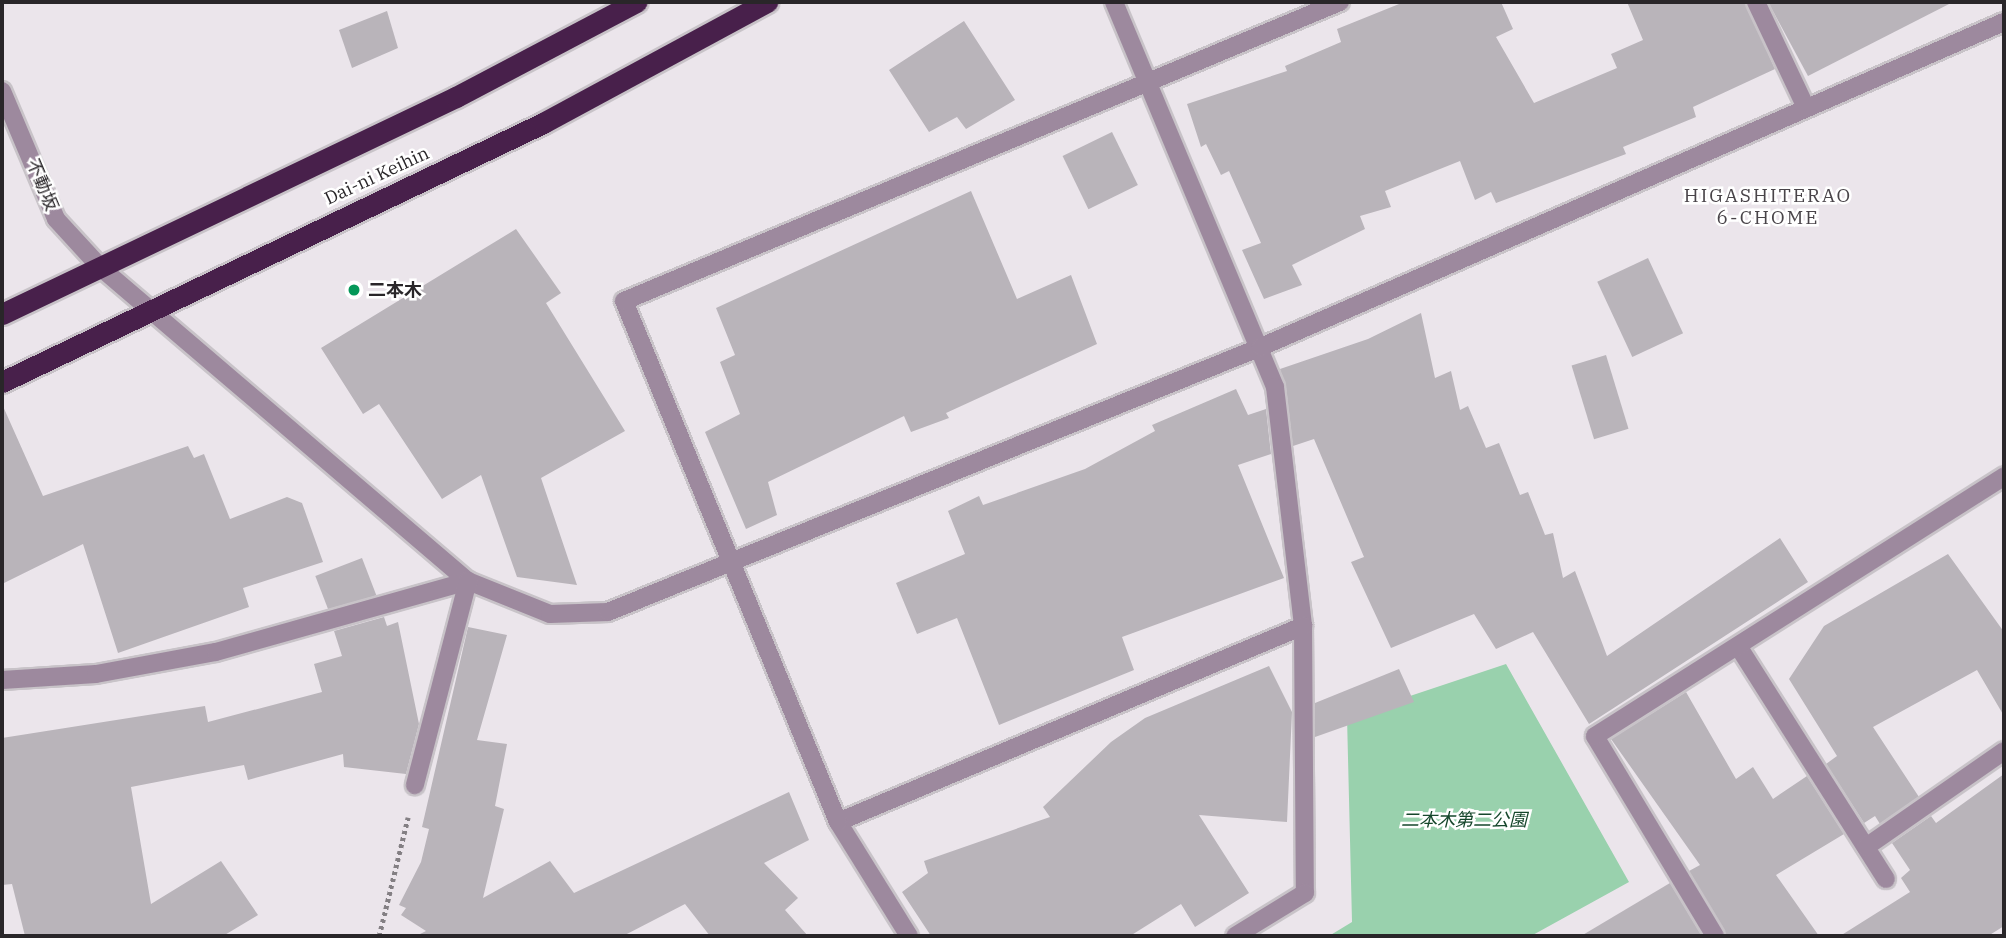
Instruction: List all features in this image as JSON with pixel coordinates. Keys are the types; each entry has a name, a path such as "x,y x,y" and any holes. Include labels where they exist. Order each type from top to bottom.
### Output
{"highway":[{"name":"Dai-ni Keihin","path":"2,314 444,103 636,2"},
{"name":"Dai-ni Keihin","path":"2,382 543,123 767,2"}],"street":[{"path":"1114,2 1261,347 1275,387 1303,626 1305,893 1236,936"},
{"path":"909,936 838,822 624,301 1149,85 1340,2"},
{"path":"1756,2 1806,108"},
{"name":"不動坂","path":"2,91 56,219 100,267 468,581 550,614 608,612 1261,347 2004,22"},
{"path":"1714,936 1595,736 2004,476"},
{"path":"2,680 96,674 216,652 468,581"},
{"path":"415,785 468,581"},
{"path":"838,822 1303,626"},
{"path":"1738,646 1886,879"},
{"path":"1866,847 2004,751"}],"path":[{"path":"379,936 415,785"}],"green space":[{"name":"二本木第二公園","path":"1506,664 1629,882 1531,936 1329,936 1352,922 1347,717"}],"building":[{"path":"1404,2 1501,2 1513,29 1496,37 1534,103 1617,68 1611,54 1643,40 1627,2 1745,2 1775,69 1693,107 1696,117 1623,147 1626,154 1496,203 1491,192 1475,200 1460,161 1385,191 1391,207 1360,216 1365,229 1292,265 1302,285 1264,299 1242,250 1261,243 1229,171 1221,175 1206,144 1201,147 1187,104 1287,71 1285,66 1341,42 1337,29"},
{"path":"1768,2 1953,2 1808,76"},
{"path":"387,11 398,48 352,68 339,30"},
{"path":"964,21 1015,100 966,129 957,117 929,132 889,70"},
{"path":"1112,132 1138,185 1088,209 1063,156"},
{"path":"971,191 1017,299 1071,275 1097,344 946,413 949,418 911,432 904,416 768,482 777,515 746,529 705,432 740,414 720,362 735,355 716,308"},
{"path":"516,229 561,293 546,303 625,431 541,478 577,585 517,577 481,475 442,499 379,404 363,414 321,348"},
{"path":"1648,258 1683,333 1632,357 1597,282"},
{"path":"1421,313 1435,378 1451,371 1460,410 1468,406 1486,448 1499,443 1520,495 1528,492 1545,535 1553,533 1563,578 1575,571 1607,656 1780,538 1808,582 1589,724 1533,632 1496,649 1474,614 1391,648 1351,562 1364,557 1314,439 1293,446 1280,369 1368,339"},
{"path":"1606,355 1629,429 1594,439 1572,366"},
{"path":"1236,389 1248,415 1266,409 1271,454 1238,465 1284,578 1122,637 1134,670 999,725 957,618 917,634 896,583 965,554 948,511 979,496 983,505 1085,469 1155,431 1152,425"},
{"path":"2,404 43,496 188,446 194,458 204,454 230,519 287,497 302,503 323,562 243,588 249,607 118,653 83,544 2,584"},
{"path":"1948,554 2004,632 2004,716 1977,670 1873,727 1919,797 1880,824 1875,816 1864,823 1826,764 1837,756 1789,679 1824,626"},
{"path":"362,558 376,595 330,613 315,576"},
{"path":"384,617 387,626 398,622 419,724 406,774 344,767 343,754 248,780 244,765 131,787 151,904 221,861 258,915 223,936 25,936 12,884 2,885 2,738 205,706 208,722 322,692 314,664 342,656 334,631"},
{"path":"468,627 507,635 477,740 507,744 495,806 504,809 483,898 550,861 574,893 789,792 809,840 764,863 798,898 785,910 808,936 710,936 685,904 623,936 416,936 426,931 401,915 406,908 399,905 421,862 429,829 422,827"},
{"path":"1269,666 1292,712 1287,822 1199,815 1249,893 1195,927 1181,904 1130,936 931,936 902,892 928,873 924,861 1050,817 1043,807 1111,742 1145,718"},
{"path":"1399,669 1414,702 1315,737 1315,703"},
{"path":"1686,692 1736,779 1753,767 1773,799 1807,776 1844,834 1776,875 1819,936 1726,936 1689,871 1700,865 1611,739"},
{"path":"2004,774 2004,926 1988,936 1840,936 1910,892 1901,878 1910,870 1892,843 1931,816 1936,823"},
{"path":"1670,883 1702,936 1581,936"}],"place":[{"name":"二本木","path":"354,290"}],"district":[{"name":"HIGASHITERAO 6-CHOME","path":"1768,207"}]}
